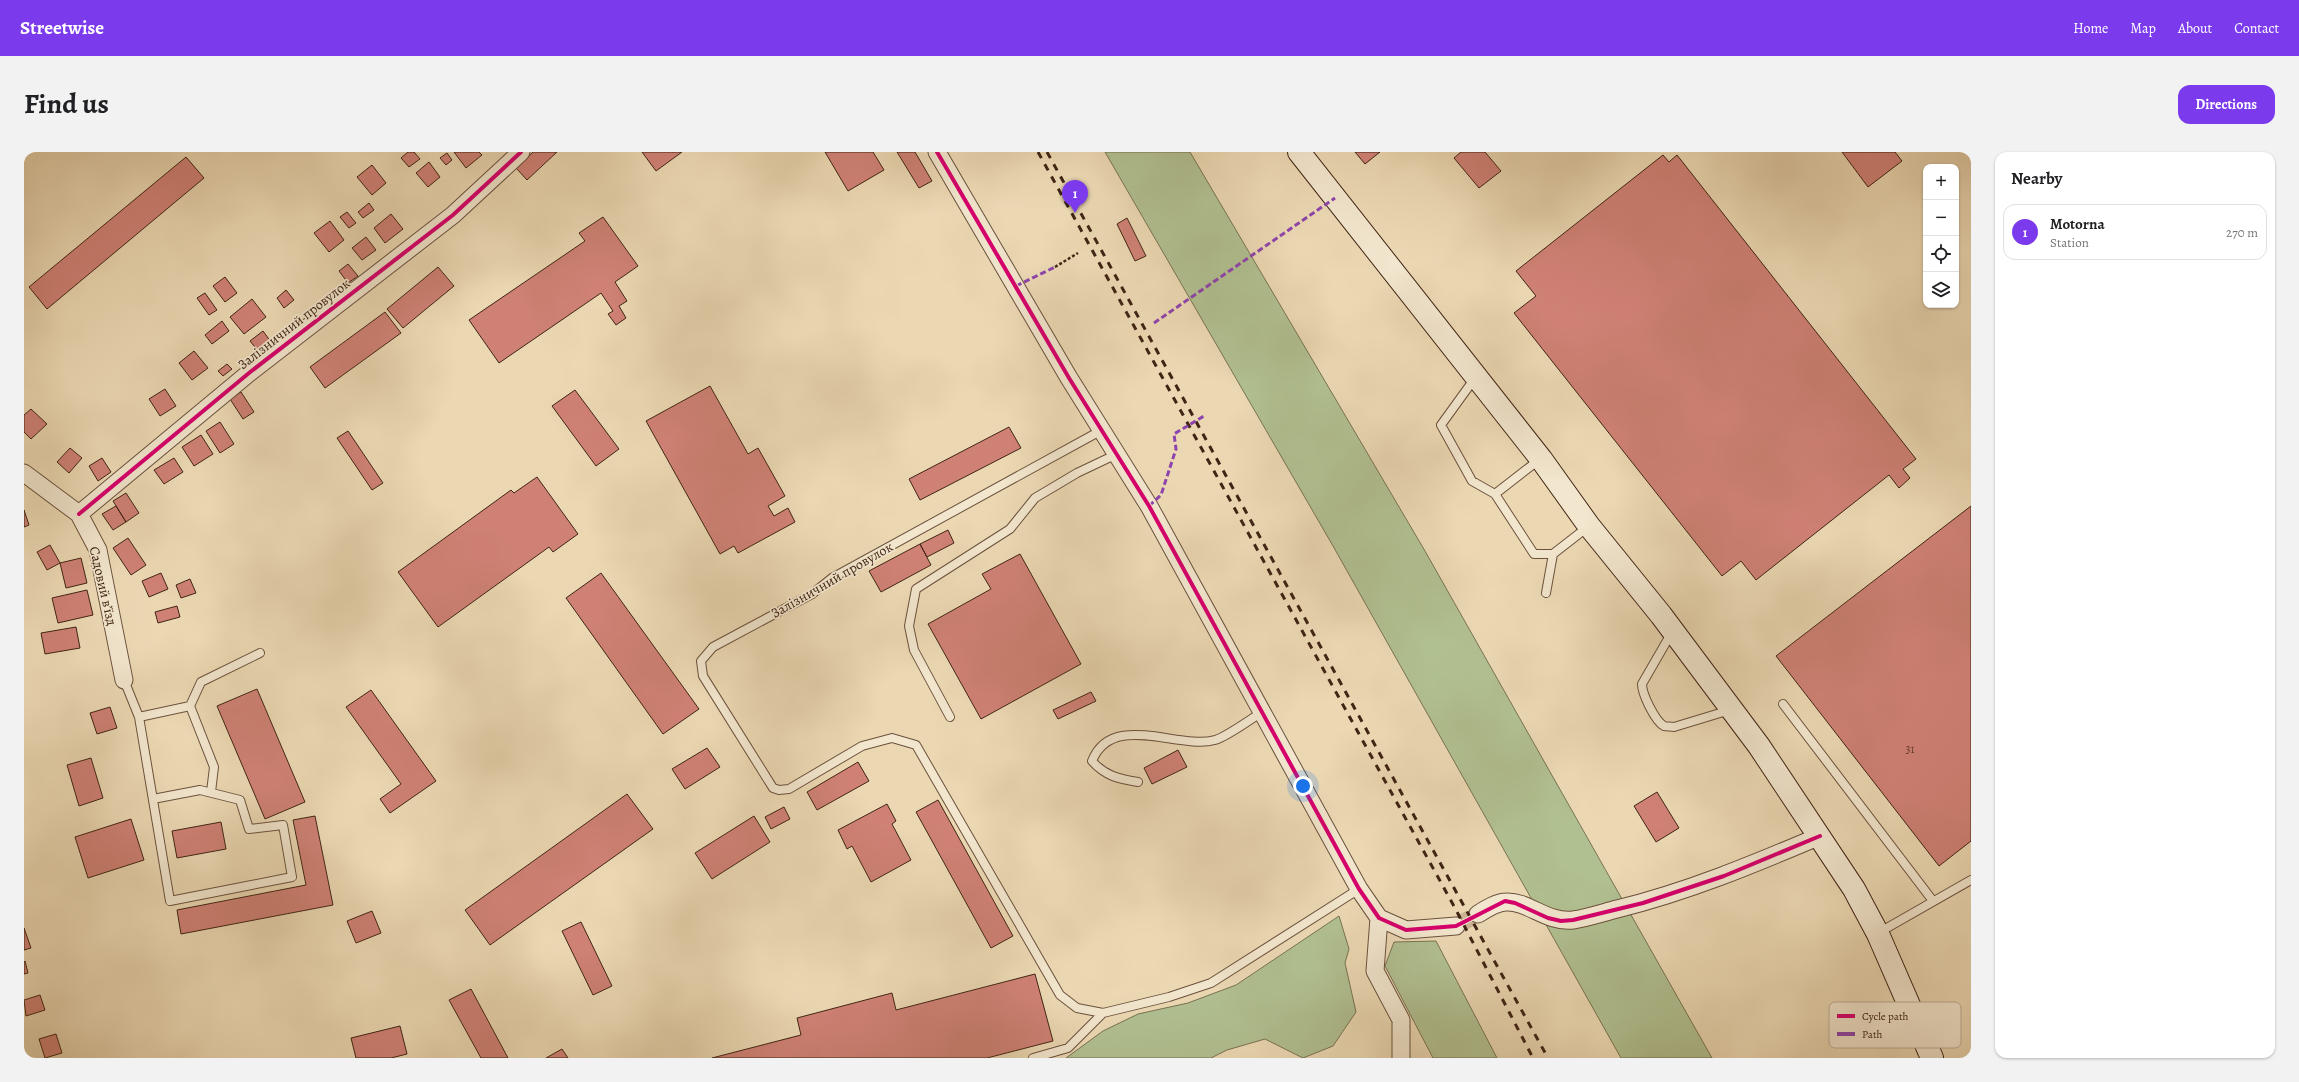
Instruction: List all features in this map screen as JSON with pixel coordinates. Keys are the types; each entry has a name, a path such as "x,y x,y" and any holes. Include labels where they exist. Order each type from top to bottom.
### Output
{"main road":[{"path":"1299,152 1541,459 1589,526 1673,631 1731,710 1820,836 1854,889 1878,934 1908,1002"},
{"path":"1928,1048 1932,1058"}],"street":[{"name":"Залізничний провулок","path":"79,514 249,373 453,215 521,152"},
{"path":"937,152 1069,378 1149,506 1359,889 1379,918 1406,930 1456,926"},
{"name":"Садовий в’їзд","path":"24,473 79,514 98,550 124,680"},
{"path":"1478,914 1505,902 1515,903 1548,918 1561,921 1573,920 1643,903 1724,876 1820,836"},
{"path":"1379,918 1375,971 1401,1020 1400,1058"}],"lane":[{"path":"1476,378 1441,425 1472,481 1495,494 1534,554 1552,554 1589,526"},
{"name":"Залізничний провулок","path":"1102,430 832,578 812,594 713,646 702,661 703,676 773,788 779,790 788,789 862,746 892,738 916,745 1060,995 1077,1008 1103,1013"},
{"path":"950,716 914,650 908,626 916,589 1010,530 1035,498 1077,473 1117,454"},
{"path":"1495,494 1541,459"},
{"path":"1546,593 1552,554"},
{"path":"1673,631 1642,684 1642,692 1660,722 1665,726 1674,726 1731,710"},
{"path":"211,792 214,767 190,706 201,682 260,653"},
{"path":"124,680 139,717 170,901 292,876 283,825 249,829 240,800 200,790 153,799"},
{"path":"1783,704 1933,901"},
{"path":"139,717 190,706"},
{"path":"1138,782 1101,772 1092,761 1096,750 1115,738 1146,734 1188,741 1215,740 1262,712"},
{"path":"1878,934 1971,880"},
{"path":"1033,1058 1068,1048 1103,1013 1169,997 1211,983 1359,889"}],"path":[{"path":"1055,267 1078,253"}],"green space":[{"path":"1105,152 1190,152 1425,551 1712,1058 1621,1058 1333,546"},
{"path":"1339,916 1349,949 1345,963 1356,1012 1333,1046 1303,1058 1265,1039 1227,1050 1211,1058 1066,1058 1103,1031 1138,1014 1188,1003 1236,985"},
{"path":"1436,941 1497,1058 1433,1058 1385,966 1394,942"}],"building":[{"path":"408,152 414,152 420,159 409,167 401,158"},
{"path":"454,152 479,152 482,155 466,168"},
{"path":"533,152 557,152 527,180 516,168"},
{"path":"642,152 682,152 656,171"},
{"path":"825,152 873,152 884,170 848,191"},
{"path":"897,152 915,152 932,181 919,188"},
{"path":"1355,152 1380,152 1365,164"},
{"path":"1461,152 1485,152 1501,171 1479,188 1454,158"},
{"path":"1842,152 1895,152 1902,161 1868,187"},
{"path":"447,153 452,160 446,165 440,158"},
{"path":"1663,155 1669,162 1677,155 1916,459 1903,469 1910,478 1899,488 1889,475 1756,580 1741,561 1722,576 1514,313 1536,296 1516,271"},
{"path":"186,157 204,178 47,309 29,287"},
{"path":"429,162 440,177 428,187 416,173"},
{"path":"372,165 386,183 372,195 357,177"},
{"path":"369,203 374,210 363,218 358,212"},
{"path":"347,212 356,223 349,228 340,217"},
{"path":"391,214 403,229 385,243 374,228"},
{"path":"603,217 638,266 615,282 627,301 619,306 626,318 616,325 608,314 613,311 601,293 499,363 469,320 585,241 579,233"},
{"path":"1127,218 1146,256 1135,261 1117,224"},
{"path":"330,221 344,240 329,252 314,233"},
{"path":"366,237 376,250 362,260 352,248"},
{"path":"348,264 358,276 348,283 339,271"},
{"path":"438,267 454,286 403,328 387,309"},
{"path":"225,277 237,293 225,302 213,286"},
{"path":"286,290 294,300 284,308 277,298"},
{"path":"205,293 217,310 209,315 197,298"},
{"path":"252,299 266,317 244,334 230,317"},
{"path":"385,312 401,333 325,388 310,367"},
{"path":"222,321 229,331 212,344 205,335"},
{"path":"263,331 271,342 259,352 250,341"},
{"path":"194,351 208,368 192,380 179,363"},
{"path":"227,364 232,369 223,376 218,371"},
{"path":"710,386 748,454 758,448 785,496 768,506 774,516 788,508 795,522 738,553 734,546 720,554 646,421"},
{"path":"165,389 176,406 160,416 149,399"},
{"path":"575,390 619,449 596,466 552,406"},
{"path":"241,392 254,412 243,419 230,399"},
{"path":"31,409 47,424 31,439 24,432 24,415"},
{"path":"220,422 234,444 220,453 206,431"},
{"path":"1009,427 1021,448 920,500 909,479"},
{"path":"348,431 383,483 372,490 337,438"},
{"path":"201,435 213,454 194,466 182,447"},
{"path":"70,448 82,458 69,473 57,462"},
{"path":"102,458 111,472 98,481 89,466"},
{"path":"174,458 183,472 164,484 154,470"},
{"path":"537,477 578,534 553,552 549,547 438,627 398,572 511,490 514,493"},
{"path":"126,493 139,513 126,522 113,501"},
{"path":"116,506 126,522 113,530 102,514"},
{"path":"1971,506 1971,841 1939,866 1776,656"},
{"path":"24,510 29,525 24,527"},
{"path":"948,530 954,543 927,557 920,544"},
{"path":"128,538 146,565 131,575 113,548"},
{"path":"920,544 931,565 881,592 869,571"},
{"path":"50,545 60,563 47,570 37,552"},
{"path":"1020,554 1081,664 981,719 928,624 991,589 982,574"},
{"path":"81,558 87,583 66,588 60,563"},
{"path":"161,573 168,589 149,597 142,581"},
{"path":"601,573 699,709 663,734 566,598"},
{"path":"190,579 196,593 181,598 176,585"},
{"path":"87,590 93,615 58,623 52,598"},
{"path":"177,606 180,617 158,623 155,612"},
{"path":"76,627 80,648 45,654 41,633"},
{"path":"257,689 305,802 265,819 217,706"},
{"path":"371,690 436,781 390,813 380,799 401,784 346,707"},
{"path":"1091,692 1096,701 1058,719 1053,710"},
{"path":"110,707 117,728 97,734 90,713"},
{"path":"707,748 720,767 685,789 672,769"},
{"path":"1178,750 1187,767 1152,784 1144,768"},
{"path":"91,758 103,798 79,806 67,765"},
{"path":"858,762 869,781 817,810 807,792"},
{"path":"1657,792 1679,828 1656,842 1634,806"},
{"path":"627,794 653,829 490,945 465,910"},
{"path":"938,800 1013,936 991,948 916,812"},
{"path":"887,804 896,821 892,824 911,860 871,882 852,846 847,849 838,830"},
{"path":"784,807 790,819 771,829 765,817"},
{"path":"315,816 333,905 181,934 177,910 306,885 293,820"},
{"path":"754,816 770,842 712,879 695,853"},
{"path":"131,819 144,860 88,878 75,837"},
{"path":"221,822 226,849 177,858 172,831"},
{"path":"372,911 381,933 356,943 347,921"},
{"path":"581,922 612,986 593,995 562,931"},
{"path":"24,928 31,948 24,950"},
{"path":"25,961 28,973 24,974 24,962"},
{"path":"1035,974 1053,1041 987,1058 712,1058 801,1035 797,1018 892,993 896,1010"},
{"path":"471,989 508,1058 481,1058 449,1000"},
{"path":"40,995 45,1010 26,1016 24,1000"},
{"path":"400,1026 407,1054 391,1058 356,1058 351,1038"},
{"path":"56,1034 62,1053 45,1058 39,1039"},
{"path":"562,1049 568,1058 546,1058"}],"tunnel":[{"path":"1456,926 1478,914"}],"railway":[{"path":"1038,152 1455,908 1533,1058"},
{"path":"1047,152 1548,1058"}],"marked path":[{"path":"1154,323 1335,198"},
{"path":"1016,286 1055,267"},
{"path":"1149,506 1161,495 1176,449 1174,434 1204,416"}],"cycle path":[{"path":"79,514 249,373 453,215 521,152"},
{"path":"937,152 1069,378 1149,506 1359,889 1379,918 1406,930 1456,926 1505,901 1515,903 1548,918 1561,921 1573,920 1643,903 1724,876 1820,836"}],"place":[{"name":"Motorna","path":"1075,213"}]}
